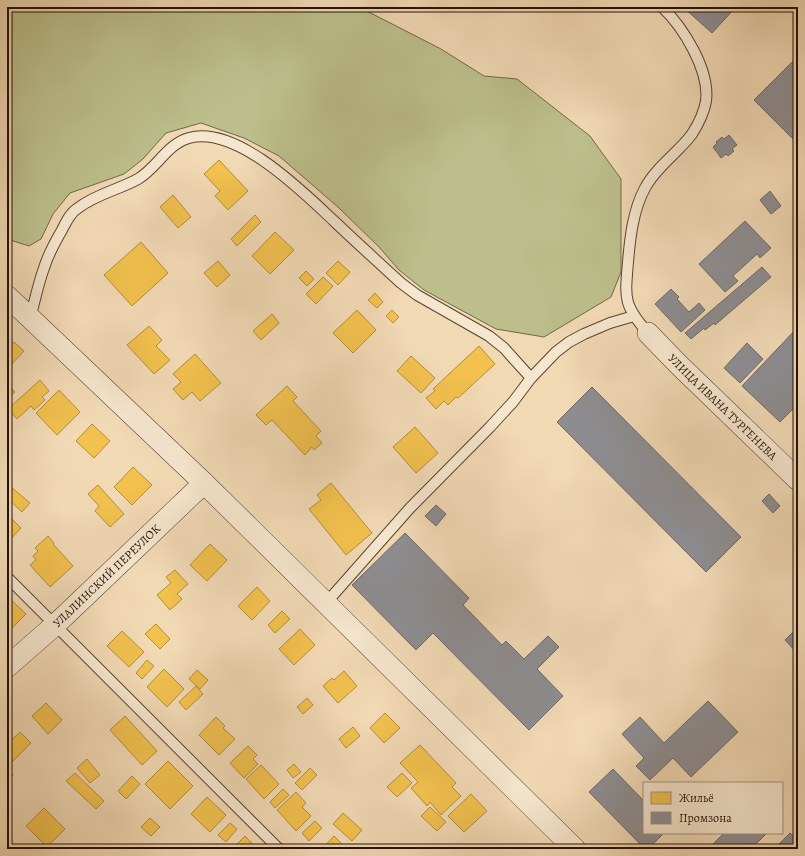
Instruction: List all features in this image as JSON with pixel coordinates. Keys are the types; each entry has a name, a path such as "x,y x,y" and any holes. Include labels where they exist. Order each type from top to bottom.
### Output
{"street":[{"path":"7,296 204,483 575,849"},
{"name":"УЛИЦА ИВАНА ТУРГЕНЕВА","path":"648,333 798,480"},
{"name":"УЛАЛИНСКИЙ ПЕРЕУЛОК","path":"7,667 55,625 204,483"}],"lane":[{"path":"648,333 634,316 626,296 630,240 637,207 644,189 654,174 674,155 692,134 701,119 706,99 702,73 697,59 678,26 662,7"},
{"path":"30,318 44,267 67,219 76,208 98,195 136,180 148,172 172,147 188,138 201,136 221,139 250,153 277,170 299,188 401,283 417,295 489,336 504,348 531,378"},
{"path":"326,603 410,508 490,427 513,402 531,378 556,352 569,342 610,323 634,316"},
{"path":"7,577 279,849"}],"green space":[{"path":"7,7 359,7 441,49 484,76 517,79 590,136 621,179 621,272 611,297 544,337 496,329 424,290 399,270 379,247 339,208 279,156 244,138 201,123 166,133 143,159 124,174 70,193 53,214 41,239 29,246 7,239"}],"building: Жильё":[{"path":"219,160 248,191 228,210 215,196 220,191 204,174"},
{"path":"173,195 191,217 178,228 160,207"},
{"path":"255,215 261,222 237,246 231,239"},
{"path":"275,232 294,250 270,274 252,256"},
{"path":"141,242 168,273 132,306 104,275"},
{"path":"218,261 230,275 217,287 204,273"},
{"path":"338,261 350,272 338,285 326,273"},
{"path":"306,271 314,279 307,286 299,278"},
{"path":"323,277 333,286 316,304 306,294"},
{"path":"375,293 383,302 377,308 368,300"},
{"path":"357,310 376,330 353,353 333,333"},
{"path":"392,310 399,317 393,323 386,316"},
{"path":"272,314 279,323 261,340 253,331"},
{"path":"149,326 162,340 156,346 170,360 154,374 127,345"},
{"path":"7,334 12,339 7,344"},
{"path":"14,342 24,351 7,369 7,349"},
{"path":"479,346 495,364 458,398 456,397 448,405 444,401 436,409 426,398 435,391 433,389"},
{"path":"195,354 221,383 200,401 192,392 183,400 173,389 181,382 173,374"},
{"path":"411,356 435,378 421,393 397,371"},
{"path":"40,380 49,391 42,397 45,400 34,410 31,406 17,419 8,409"},
{"path":"7,383 15,392 7,399"},
{"path":"287,386 297,397 293,401 321,431 316,436 322,443 314,450 312,447 305,455 272,420 266,425 256,415"},
{"path":"59,390 80,412 57,435 36,413"},
{"path":"92,424 110,441 94,458 76,441"},
{"path":"415,427 438,453 416,473 393,447"},
{"path":"133,467 152,485 132,505 114,487"},
{"path":"331,483 372,533 346,555 309,509 321,500 317,495"},
{"path":"98,485 124,514 110,527 95,511 99,506 88,494"},
{"path":"11,487 30,503 22,512 7,498 7,491"},
{"path":"7,514 21,528 7,543"},
{"path":"48,536 54,543 53,544 73,566 50,587 30,565 36,560 33,556 38,551 35,548"},
{"path":"210,544 227,560 207,581 190,565"},
{"path":"175,570 188,584 177,594 182,599 170,610 157,595 171,583 166,577"},
{"path":"257,587 270,601 252,620 238,606"},
{"path":"8,597 26,614 9,631 7,629"},
{"path":"282,611 290,619 275,633 268,625"},
{"path":"156,624 170,639 160,649 145,634"},
{"path":"300,629 315,645 294,665 279,649"},
{"path":"122,631 144,652 129,667 107,646"},
{"path":"147,660 154,666 142,679 136,673"},
{"path":"164,669 184,689 167,707 147,687"},
{"path":"197,670 208,680 200,689 189,679"},
{"path":"344,671 357,686 338,703 323,686 332,678 334,680"},
{"path":"196,686 203,694 186,710 179,702"},
{"path":"307,698 313,705 303,714 297,707"},
{"path":"46,703 62,720 48,734 32,716"},
{"path":"385,713 400,728 384,743 370,728"},
{"path":"125,716 157,751 142,765 110,730"},
{"path":"216,717 225,726 223,728 235,739 219,755 199,735"},
{"path":"353,727 360,736 346,748 339,739"},
{"path":"20,732 31,743 12,762 7,758 7,744"},
{"path":"420,745 456,783 452,787 461,796 441,815 430,802 427,806 411,788 418,782 400,763"},
{"path":"248,746 257,755 253,759 258,764 244,778 230,763"},
{"path":"87,759 100,775 90,783 77,768"},
{"path":"168,761 193,786 170,809 145,784"},
{"path":"294,764 301,772 293,778 287,770"},
{"path":"261,765 279,784 264,799 246,779"},
{"path":"7,768 13,775 7,781"},
{"path":"310,768 317,775 302,790 295,783"},
{"path":"75,773 104,801 96,809 66,781"},
{"path":"402,773 412,783 397,797 387,787"},
{"path":"132,776 140,784 126,799 118,791"},
{"path":"283,789 289,795 275,808 270,802"},
{"path":"296,792 306,803 302,807 311,816 296,831 277,810"},
{"path":"471,794 487,811 464,832 448,816"},
{"path":"207,797 226,815 210,832 191,814"},
{"path":"430,807 446,822 437,831 421,816"},
{"path":"44,808 65,829 47,847 26,826"},
{"path":"343,813 362,830 352,841 333,824"},
{"path":"150,818 160,827 151,836 141,827"},
{"path":"315,821 322,828 309,841 302,833"},
{"path":"230,823 237,829 226,842 218,835"},
{"path":"245,836 257,849 232,849"},
{"path":"334,836 347,849 322,849"},
{"path":"85,844 89,849 80,849"},
{"path":"517,845 521,849 513,849"}],"building: Промзона":[{"path":"683,7 736,7 712,33"},
{"path":"798,56 798,144 754,100"},
{"path":"729,135 737,145 732,149 734,151 728,156 726,154 721,158 713,147 722,137 724,139"},
{"path":"770,191 781,206 771,214 760,200"},
{"path":"798,209 798,217 794,213"},
{"path":"745,221 771,248 760,258 757,254 733,276 738,281 725,292 699,264"},
{"path":"762,267 771,277 715,325 714,323 705,330 704,328 691,339 685,333"},
{"path":"671,289 679,297 677,299 689,312 699,303 705,310 681,332 655,304"},
{"path":"798,327 798,404 780,422 742,386"},
{"path":"747,343 763,359 740,383 724,368"},
{"path":"592,387 741,537 706,572 557,422"},
{"path":"769,494 780,506 773,513 762,501"},
{"path":"436,505 446,514 436,526 425,516"},
{"path":"405,533 469,598 463,605 502,645 506,641 524,659 548,636 559,647 537,669 563,696 529,730 433,633 416,650 352,585"},
{"path":"798,627 798,654 785,640"},
{"path":"708,701 738,732 691,777 673,758 650,780 636,766 644,758 622,734 640,717 664,743"},
{"path":"613,769 643,800 643,834 663,834 648,849 645,849 589,792"},
{"path":"790,833 798,840 798,849 774,849"},
{"path":"723,834 766,834 751,849 708,849"}]}
